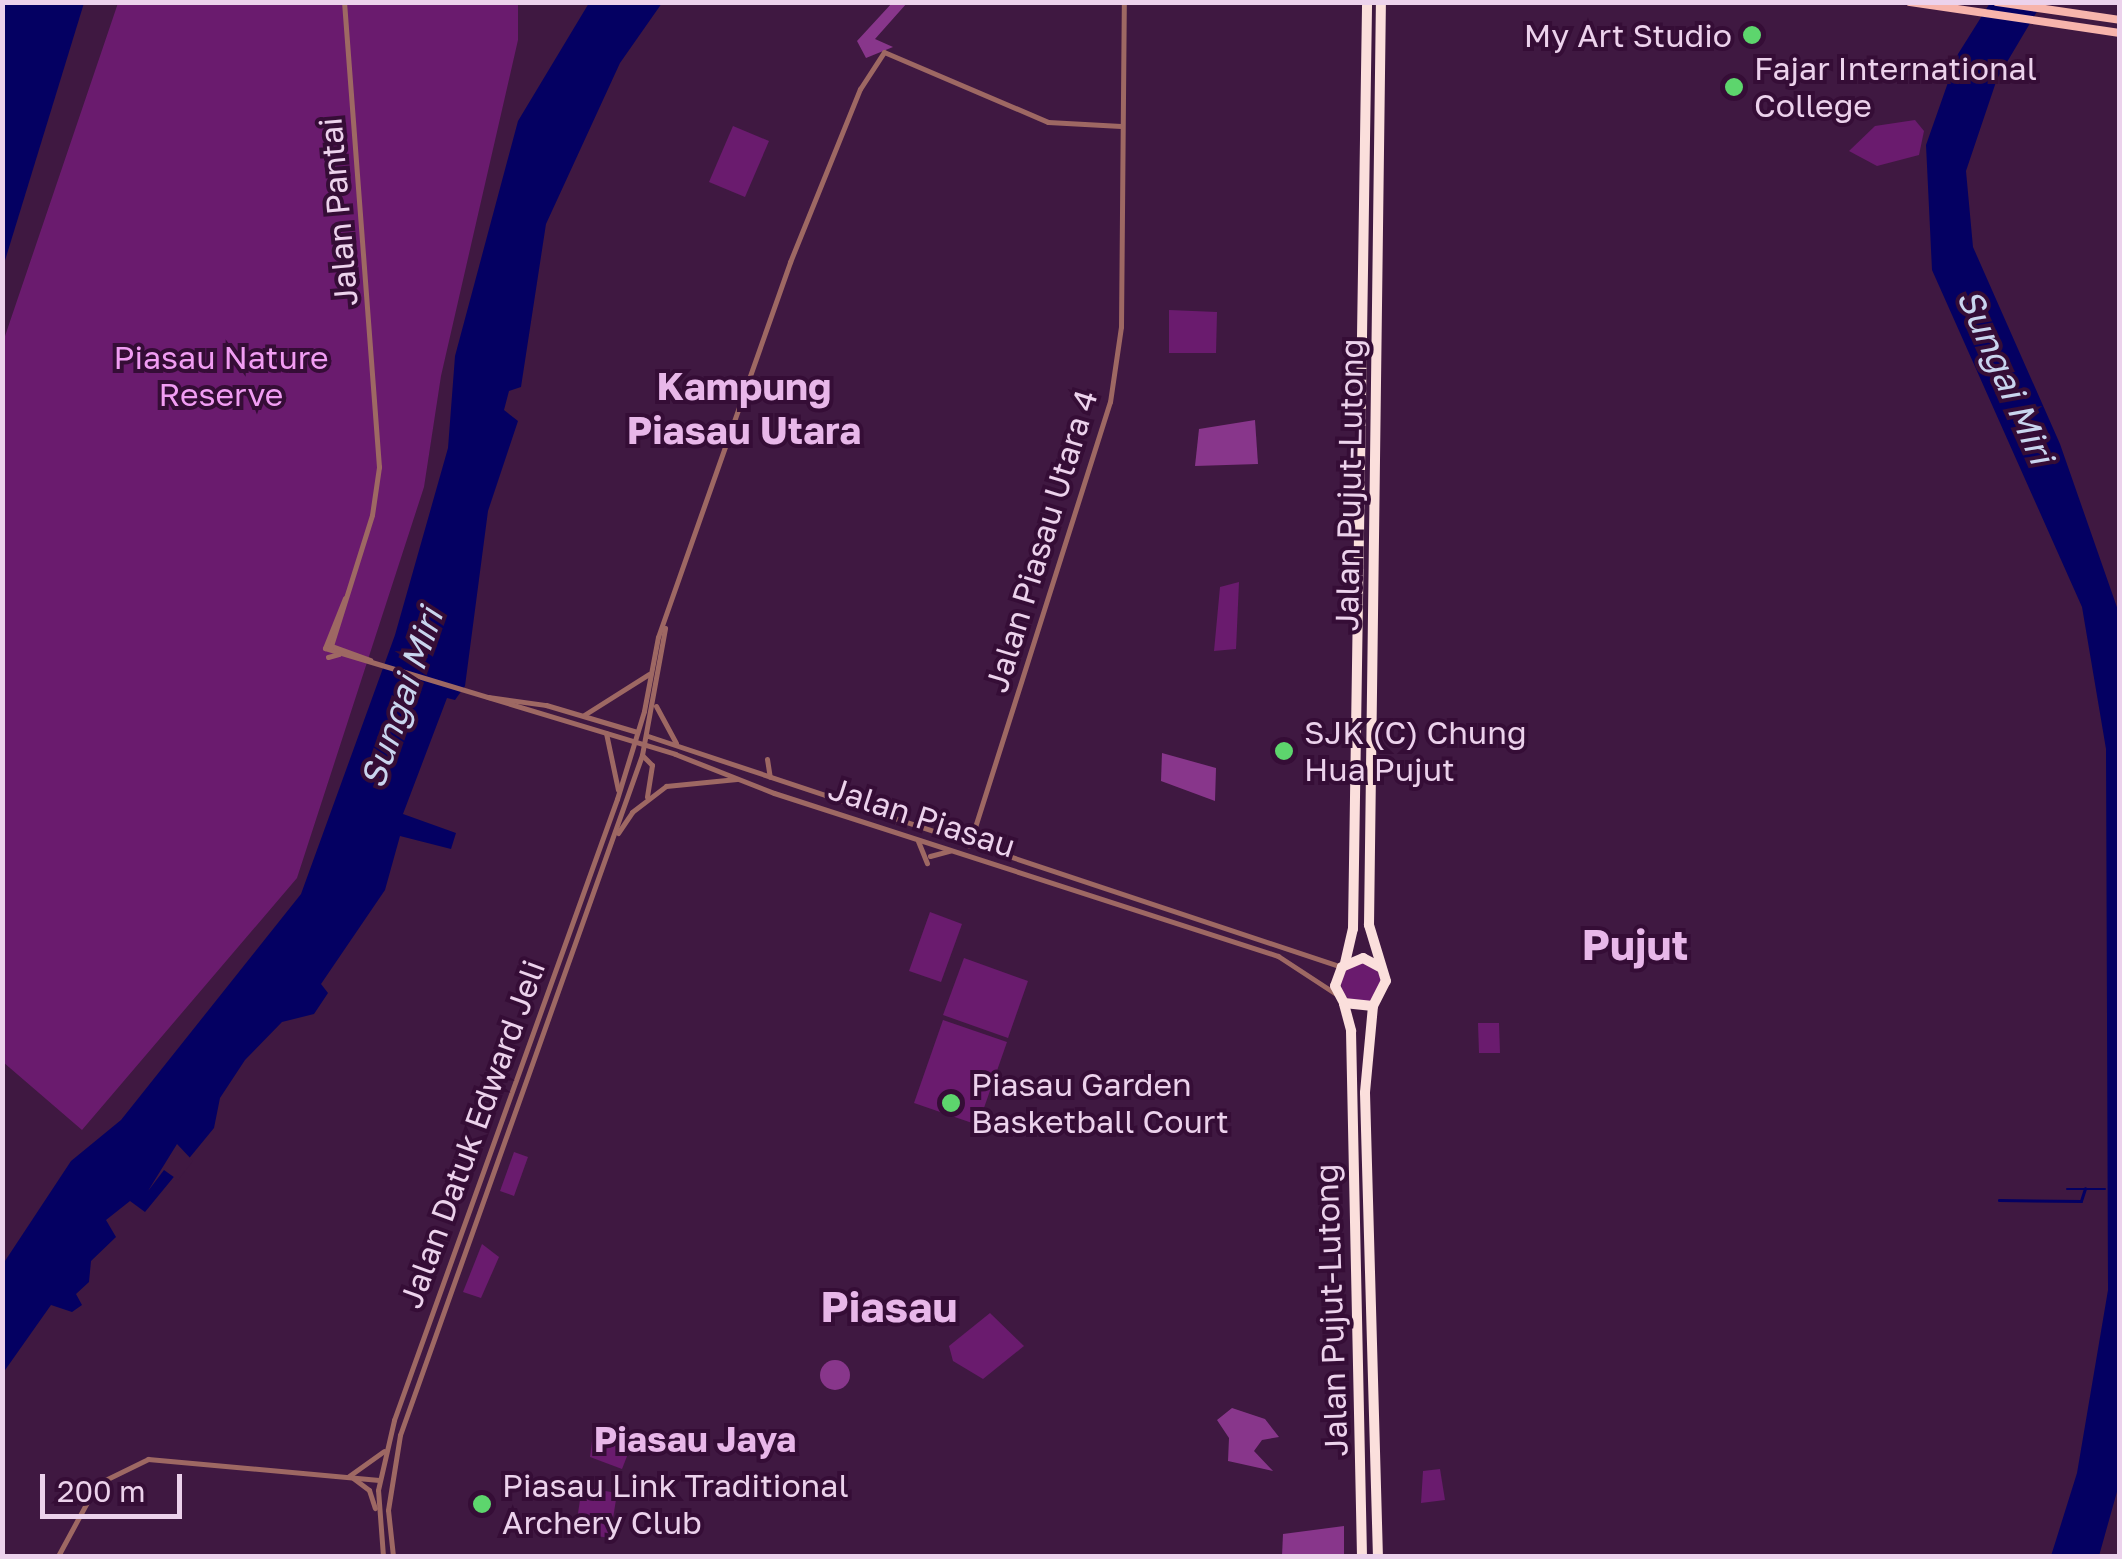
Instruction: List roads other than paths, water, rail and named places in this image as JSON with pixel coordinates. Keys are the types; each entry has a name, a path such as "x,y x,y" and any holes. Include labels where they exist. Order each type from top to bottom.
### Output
{"highway":[{"name":"Jalan Pujut-Lutong","path":"1380,967 1369,906 1381,2"},
{"name":"Jalan Pujut-Lutong","path":"1344,965 1354,912 1366,4"},
{"path":"1363,958 1380,967 1386,989 1373,1006 1341,999 1344,965 1363,958"},
{"name":"Jalan Pujut-Lutong","path":"1341,999 1351,1031 1362,1556"},
{"name":"Jalan Pujut-Lutong","path":"1373,1006 1365,1093 1378,1556"}],"main road":[{"path":"1910,2 2120,32"},
{"path":"1998,2 2120,20"}],"street":[{"name":"Jalan Pantai","path":"329,649 372,515 379,454 344,2"},
{"name":"Jalan Piasau Utara 4","path":"969,846 1110,402 1121,327 1124,2"},
{"path":"665,625 790,262 818,205 860,89 884,52 1048,122 1120,126"},
{"path":"329,649 345,598"},
{"name":"Jalan Datuk Edward Jeli","path":"384,1556 376,1511 386,1449 632,752 665,625"},
{"name":"Jalan Datuk Edward Jeli","path":"393,1556 393,1467 642,755 665,625"},
{"path":"336,631 344,651"},
{"path":"329,649 481,696 584,715 746,769 766,762 772,779"},
{"path":"329,649 344,651"},
{"path":"584,715 651,673"},
{"name":"Jalan Piasau","path":"481,696 606,732 774,793 973,857 1344,965"},
{"path":"654,698 664,732 680,746"},
{"path":"606,732 618,793"},
{"path":"632,752 652,765 646,800"},
{"name":"Jalan Piasau","path":"746,769 1289,960 1341,999"},
{"path":"612,842 646,800 666,786 740,779"},
{"path":"774,793 771,782 810,792"},
{"path":"952,840 974,831 980,850"},
{"path":"930,833 934,844"},
{"path":"916,838 928,859 952,850"},
{"path":"969,846 973,857"},
{"path":"564,942 580,930"},
{"path":"349,1476 386,1449"},
{"path":"58,1556 91,1491 122,1468 161,1458 380,1480 390,1491"},
{"path":"380,1480 393,1467"},
{"path":"349,1476 368,1490 376,1511"}],"water":[{"path":"2,3 84,3 3,267"},
{"name":"Sungai Miri","path":"589,3 662,3 620,63 546,224 521,387 509,391 504,410 518,421 488,511 465,686 455,700 447,698 403,814 456,833 451,849 400,836 385,890 321,984 328,993 314,1014 282,1022 245,1060 220,1098 214,1128 145,1212 130,1201 106,1220 116,1237 91,1261 89,1282 76,1294 82,1305 72,1312 51,1305 3,1373 3,1264 71,1161 121,1120 301,894 395,635 448,448 455,356 518,121"},
{"name":"Sungai Miri","path":"1990,3 2042,3 1997,79 1966,171 1973,247 2060,444 2119,613 2120,1481 2099,1556 2051,1556 2077,1473 2108,1290 2106,749 2082,607 1932,270 1926,145 1958,54"}],"waterway":[{"path":"2067,1189 2105,1189"},
{"path":"1999,1200 2081,1201 2085,1189"}],"place":[{"name":"My Art Studio","path":"1752,35"},
{"name":"Fajar International College","path":"1734,87"},
{"name":"SJK (C) Chung Hua Pujut","path":"1284,751"},
{"name":"Piasau Garden Basketball Court","path":"951,1103"},
{"name":"Piasau Link Traditional Archery Club","path":"482,1504"}],"district":[{"name":"Kampung Piasau Utara","path":"744,408"},
{"name":"Pujut","path":"1635,944"},
{"name":"Piasau","path":"889,1306"},
{"name":"Piasau Jaya","path":"695,1439"}],"park label":[{"name":"Piasau Nature Reserve","path":"221,376"}]}
